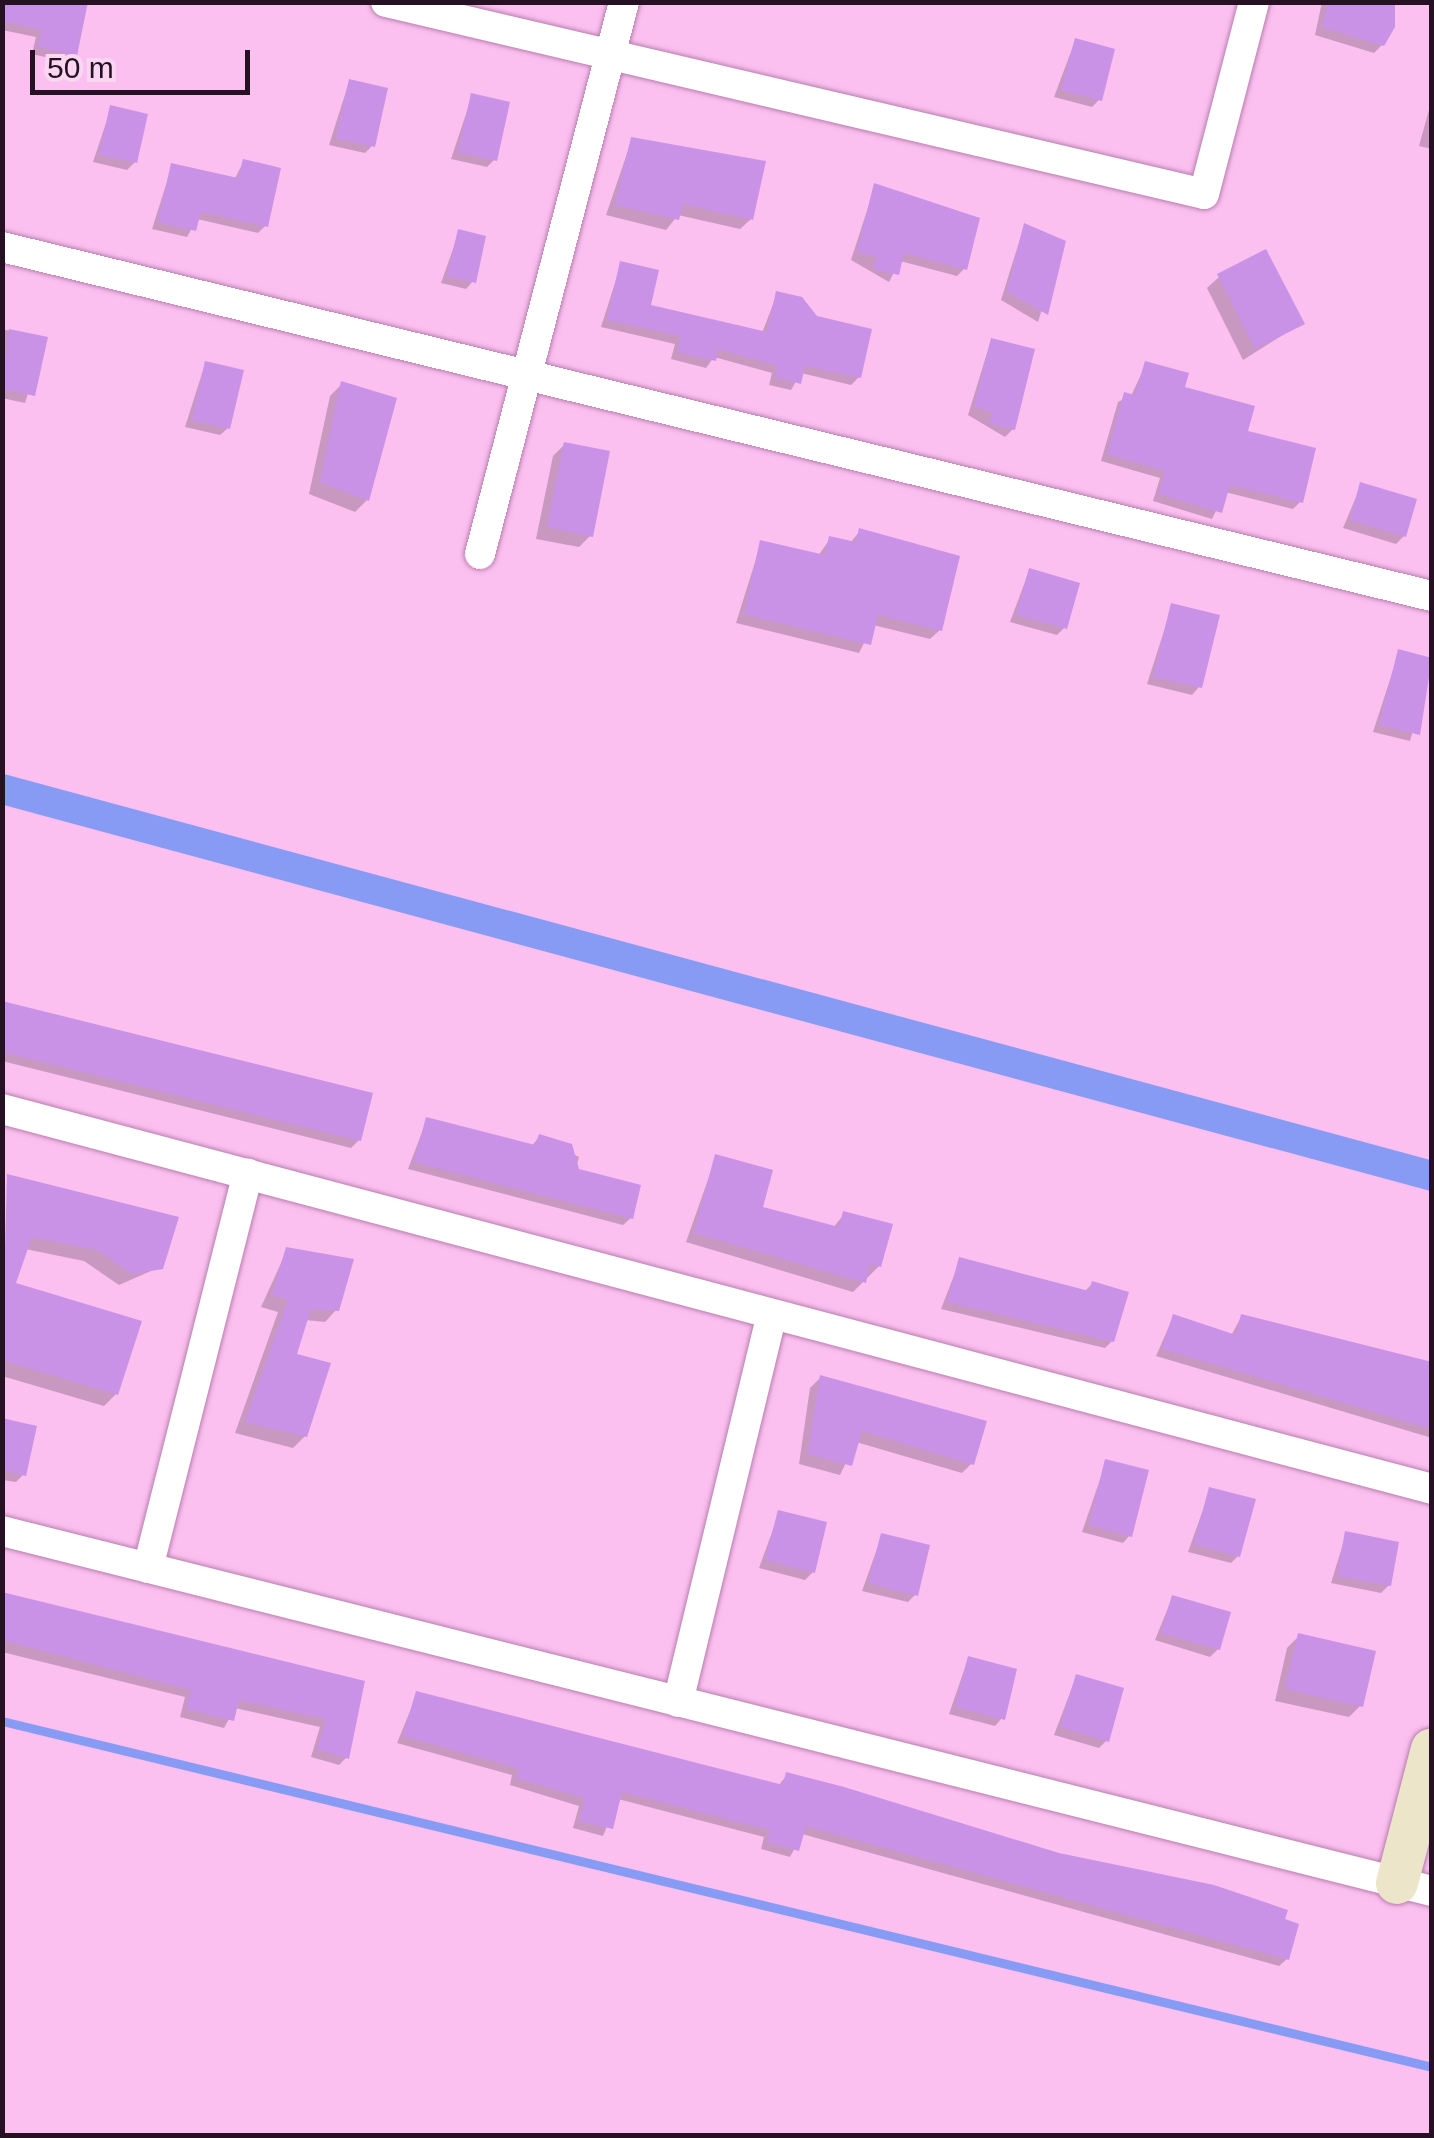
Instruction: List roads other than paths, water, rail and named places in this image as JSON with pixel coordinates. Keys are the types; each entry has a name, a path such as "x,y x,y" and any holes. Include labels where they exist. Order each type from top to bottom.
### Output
{"street":[{"path":"386,2 609,59 1204,194 1254,2"},
{"path":"480,554 624,2"},
{"path":"2,246 1432,596"},
{"path":"2,1109 770,1317 1432,1489"},
{"path":"148,1568 248,1173"},
{"path":"678,1702 770,1317"},
{"path":"2,1531 1414,1887 1432,1749"}],"waterway":[{"path":"2,789 1432,1176"},
{"path":"2,1721 1432,2067"}]}
